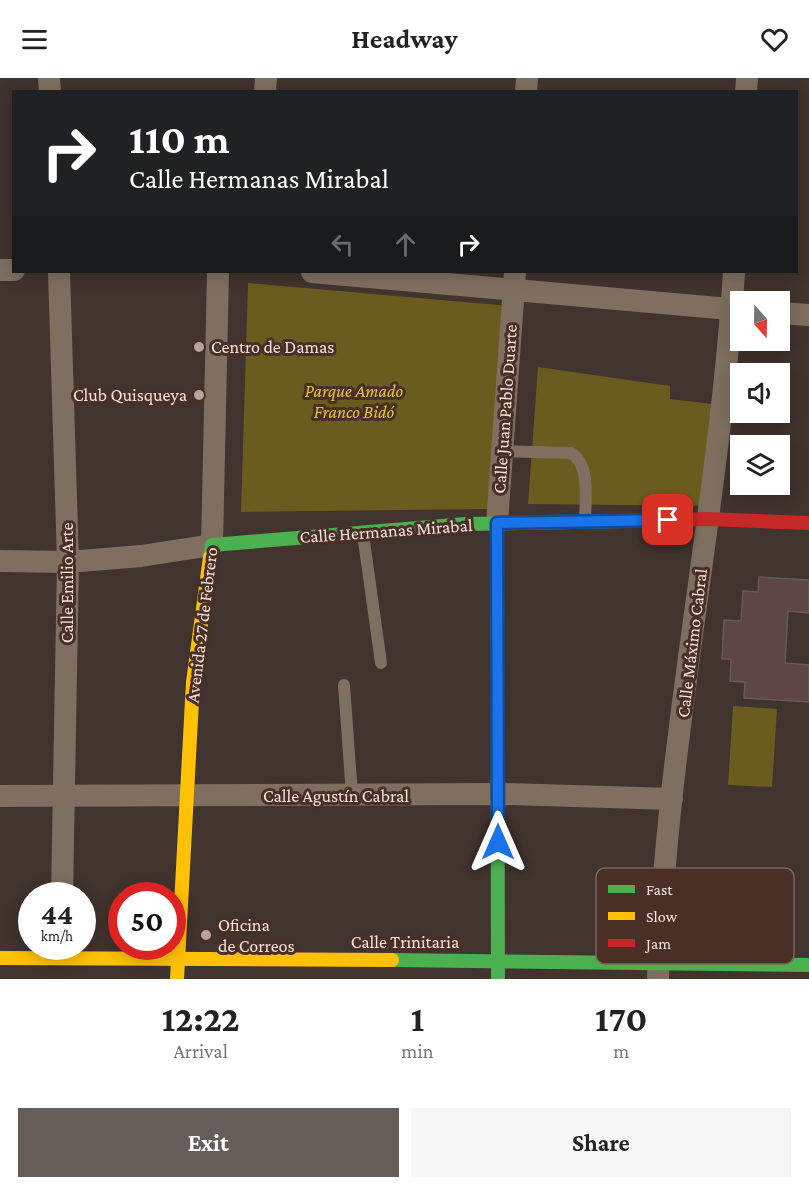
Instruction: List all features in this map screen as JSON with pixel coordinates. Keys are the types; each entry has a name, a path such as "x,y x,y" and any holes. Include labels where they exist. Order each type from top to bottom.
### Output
{"main road":[{"name":"Calle Hermanas Mirabal","path":"212,545 497,523 708,519 809,523"},
{"name":"Calle Juan Pablo Duarte","path":"497,523 498,979"},
{"name":"Avenida 27 de Febrero","path":"182,882 193,682 212,545"},
{"name":"Calle Trinitaria","path":"0,958 60,961 119,960"},
{"name":"Calle Trinitaria","path":"186,959 498,960 659,971 809,965"},
{"name":"Avenida 27 de Febrero","path":"177,979 178,960"}],"street":[{"name":"Calle Emilio Arte","path":"59,273 68,562 62,882"},
{"name":"Avenida 27 de Febrero","path":"212,545 218,273"},
{"path":"337,273 514,280 730,309"},
{"name":"Calle Máximo Cabral","path":"734,273 735,291"},
{"name":"Calle Juan Pablo Duarte","path":"497,523 514,280"},
{"path":"790,314 809,315"},
{"name":"Calle Máximo Cabral","path":"667,868 672,799 731,351"},
{"name":"Calle Hermanas Mirabal","path":"0,561 68,562 141,556 212,545"},
{"name":"Calle Agustín Cabral","path":"0,796 499,794 672,799"}],"lane":[{"path":"502,451 571,453 579,458 583,467 585,522"},
{"path":"362,532 381,663"},
{"path":"344,685 352,795"}],"green space":[{"name":"Parque Amado Franco Bidó","path":"248,283 511,306 492,509 241,512"},
{"path":"538,367 670,386 670,399 721,405 710,506 528,504"},
{"path":"733,706 777,709 772,787 728,785"}],"building":[{"path":"759,577 809,580 809,613 788,611 785,663 809,665 809,702 744,698 745,682 730,681 731,659 722,659 724,620 741,621 743,591 758,592"}],"traffic: fast":[{"path":"210,557 212,545 466,524 625,521"},
{"path":"497,523 498,979"},
{"path":"392,960 596,962"},
{"path":"726,964 809,965"}],"traffic: slow":[{"path":"177,979 193,682 210,557"},
{"path":"0,958 392,960"}],"traffic: jam":[{"path":"625,521 708,519 809,523"}],"place":[{"name":"Centro de Damas","path":"199,347"},
{"name":"Club Quisqueya","path":"199,395"},
{"name":"Oficina de Correos","path":"206,935"}],"route":[{"path":"498,842 497,523 668,520"}]}
